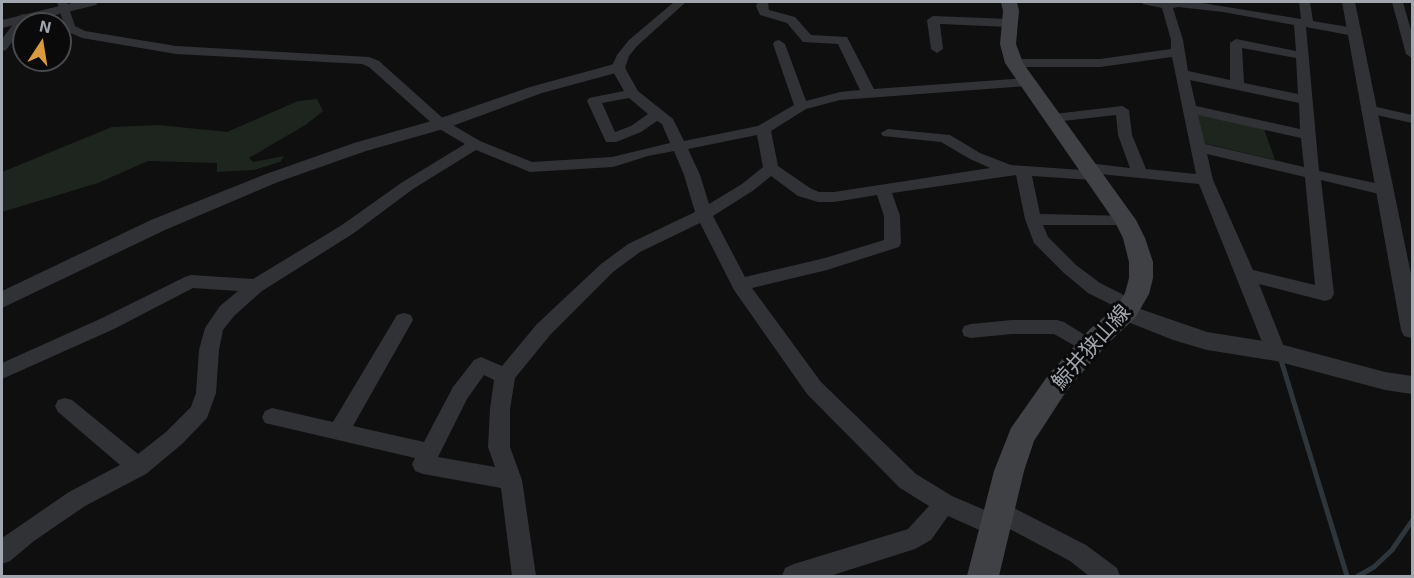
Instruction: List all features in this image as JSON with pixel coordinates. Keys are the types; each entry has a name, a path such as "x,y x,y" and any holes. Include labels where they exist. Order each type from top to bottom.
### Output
{"main road":[{"name":"鯨井狭山線","path":"983,576 1009,471 1022,437 1058,382 1089,347 1126,312 1137,294 1141,278 1141,262 1134,238 1125,220 1014,63 1008,44 1011,11 1009,2"}],"street":[{"path":"42,12 63,5 91,2"},
{"path":"618,68 623,55 633,43 680,2"},
{"path":"763,2 764,12 791,20 807,39 843,40 868,92"},
{"path":"1147,2 1174,3 1354,32"},
{"path":"1246,275 1325,294 1308,135 1303,22 1305,2"},
{"path":"1348,2 1383,190 1407,284 1413,330"},
{"path":"1384,2 1413,6"},
{"path":"1174,3 1178,40 1176,52 1191,109 1205,180 1276,352"},
{"path":"1398,3 1410,32 1413,54"},
{"path":"63,5 70,28 82,34 176,50 364,60 374,64 441,124 475,144 530,167 613,162 677,145 741,135 763,129 801,106 840,96 868,92 1027,82"},
{"path":"937,49 933,20 1010,23"},
{"path":"2,47 12,34"},
{"path":"1237,86 1236,43 1304,56"},
{"path":"779,44 801,106"},
{"path":"1014,63 1100,63 1176,52"},
{"path":"618,68 632,93 668,122 692,175 704,214 740,285 814,388 908,482 944,503 997,519 1078,552 1108,576"},
{"path":"2,300 158,225 231,194 360,147 441,124 536,90 618,68"},
{"path":"1182,75 1306,100"},
{"path":"632,93 594,101 611,139 636,129 657,115"},
{"path":"1191,109 1308,135"},
{"path":"1368,109 1413,118"},
{"path":"1054,118 1122,110 1125,135 1140,173"},
{"path":"763,129 771,168 804,192 818,197 834,197 1015,171 1140,173 1205,180"},
{"path":"888,133 945,138 975,156 1015,171 1040,239 1048,249 1094,288 1116,299 1126,312 1181,334 1276,352 1386,381 1413,385"},
{"path":"2,553 26,533 77,499 138,467 174,438 200,412 209,377 209,350 214,328 227,311 256,285 348,230 407,186 475,144"},
{"path":"1197,147 1383,190"},
{"path":"524,576 511,480 499,447 500,410 505,376 544,329 607,268 634,248 704,214 748,187 771,168"},
{"path":"740,285 827,264 893,243 892,216 882,189"},
{"path":"1033,219 1125,220"},
{"path":"2,371 107,324 191,281 256,285"},
{"path":"338,433 404,320"},
{"path":"971,331 1012,327 1057,327 1089,347"},
{"path":"505,376 481,365 460,393 423,465 511,480"},
{"path":"65,406 138,467"},
{"path":"272,417 428,452"},
{"path":"794,576 915,538 923,532 944,503"}],"shaded area":[{"path":"317,99 323,111 307,124 249,158 253,162 284,156 280,162 254,170 217,172 217,163 148,161 98,183 2,212 2,172 112,127 159,125 227,132 298,101"},
{"path":"1195,113 1264,129 1275,160 1203,143"}],"waterway":[{"path":"1281,360 1347,576"},
{"path":"1358,576 1374,567 1392,550 1412,521"}]}
